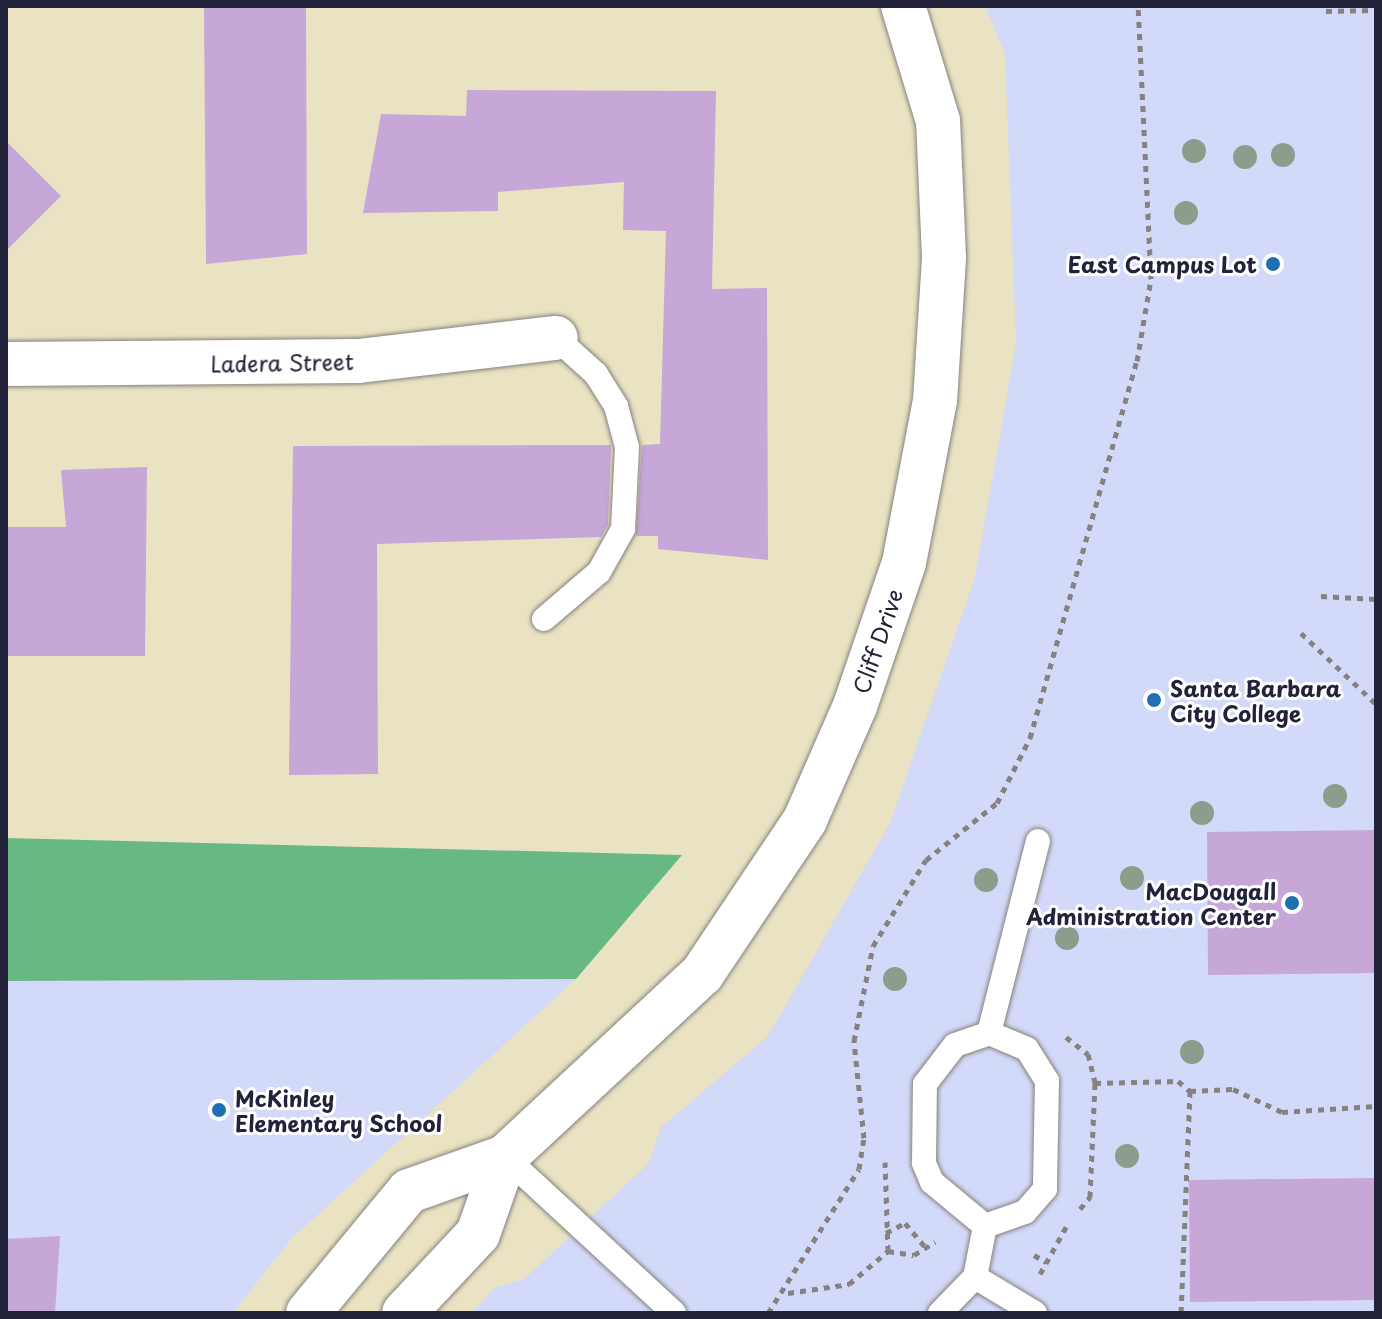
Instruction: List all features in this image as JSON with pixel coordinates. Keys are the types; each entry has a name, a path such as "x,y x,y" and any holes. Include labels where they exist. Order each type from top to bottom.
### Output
{"main road":[{"name":"Cliff Drive","path":"308,1313 409,1191 505,1157 702,974 728,941 805,820 855,706 904,563 936,386 944,257 938,121 903,6"},
{"name":"Ladera Street","path":"6,364 359,361 556,338"},
{"name":"Cliff Drive","path":"404,1313 478,1234 505,1157"}],"lane":[{"path":"544,619 599,572 623,529 627,447 616,406 596,374 556,338"},
{"path":"989,1033 1038,841"},
{"path":"989,1033 1027,1049 1047,1081 1045,1189 1025,1212 985,1226 932,1182 924,1163 925,1084 955,1045 989,1033"},
{"path":"505,1157 674,1313"},
{"path":"940,1313 975,1277 985,1226"},
{"path":"975,1277 1035,1313"}],"path":[{"path":"768,1313 787,1293 859,1169 864,1138 854,1041 873,946 926,860 979,820 1011,784 1137,361 1151,279 1138,6"},
{"path":"1326,11 1376,10"},
{"path":"1321,596 1376,599"},
{"path":"1301,633 1376,704"},
{"path":"1112,1082 1178,1081 1190,1091 1233,1089 1282,1112 1376,1106"},
{"path":"1181,1313 1190,1091"},
{"path":"888,1148 882,1172 888,1251"},
{"path":"886,1233 905,1223 924,1246"},
{"path":"787,1293 849,1284 888,1251 914,1255 935,1242"},
{"path":"1034,1255 1046,1262"}],"shaded area":[{"name":"Santa Barbara City College","path":"985,6 1376,6 1376,1313 472,1313 494,1288 524,1279 649,1163 660,1128 768,1036 890,823 975,577 1016,343 1005,54"},
{"name":"McKinley Elementary School","path":"576,979 291,1239 233,1313 6,1313 6,981"}],"green space":[{"path":"6,838 682,855 576,979 6,981"}],"building":[{"path":"204,6 306,6 307,254 206,264"},
{"path":"467,90 716,91 712,289 767,288 768,560 658,549 658,536 636,536 642,445 660,444 666,231 623,230 624,182 498,192 498,211 363,213 381,114 466,116"},
{"path":"6,141 61,196 6,251"},
{"path":"611,445 608,525 601,537 377,544 378,774 289,775 293,446"},
{"path":"147,467 145,656 6,656 6,527 66,527 61,470"},
{"name":"MacDougall Administration Center","path":"1376,830 1376,973 1208,975 1207,832"},
{"path":"1376,1178 1376,1300 1190,1302 1189,1180"},
{"path":"60,1236 55,1313 6,1313 6,1239"}],"place":[{"name":"East Campus Lot","path":"1273,264"},
{"name":"Santa Barbara City College","path":"1154,700"},
{"name":"MacDougall Administration Center","path":"1292,903"},
{"name":"McKinley Elementary School","path":"219,1110"}]}
